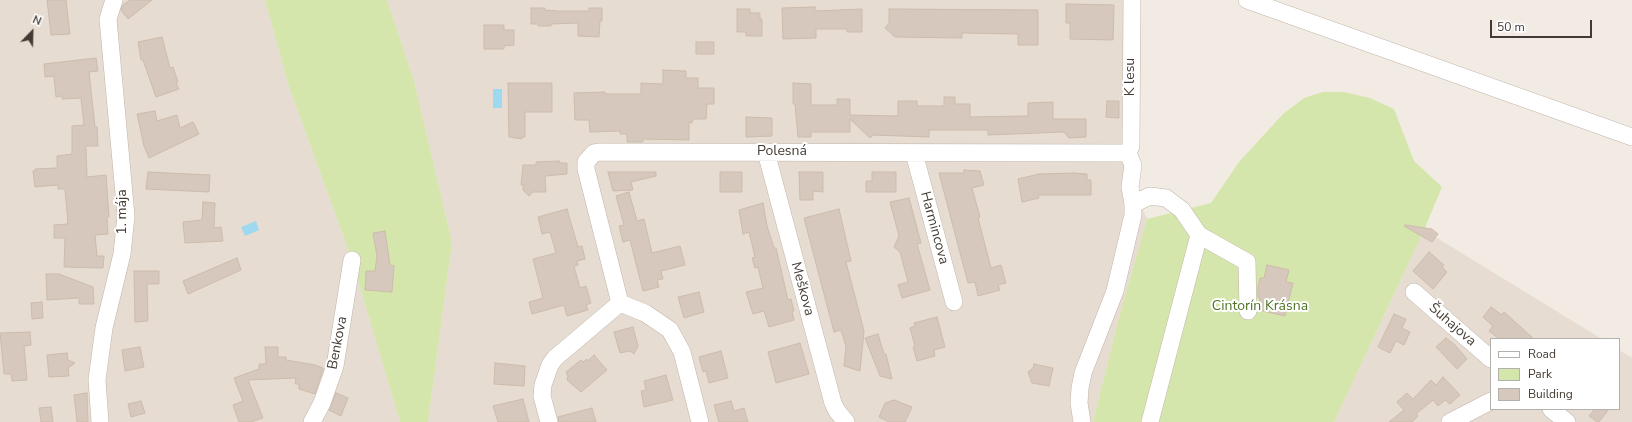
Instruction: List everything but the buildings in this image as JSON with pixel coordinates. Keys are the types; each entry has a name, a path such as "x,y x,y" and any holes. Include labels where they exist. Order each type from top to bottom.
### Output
{"street":[{"name":"1. mája","path":"100,422 97,380 104,328 122,254 126,216 108,19 114,0"},
{"name":"K lesu","path":"1128,153 1131,146 1132,0"},
{"path":"1247,0 1632,137"},
{"name":"Meškova","path":"766,152 833,404 837,412 846,422"},
{"name":"Polesná","path":"620,304 586,169 586,162 594,153 1128,153"},
{"name":"Harmincova","path":"914,153 954,302"},
{"path":"1082,422 1079,403 1080,388 1084,373 1115,291 1129,233 1133,204 1130,187 1133,165 1128,153"},
{"path":"1133,204 1150,196 1166,198 1182,210 1199,235 1247,262 1248,312"},
{"path":"1150,422 1199,235"},
{"name":"Benkova","path":"312,422 322,403 335,366 352,260"},
{"name":"Šuhajova","path":"1414,292 1490,358"},
{"path":"549,422 542,396 543,385 550,365 555,358 620,304 645,313 670,330 682,352 700,422"},
{"path":"1450,422 1490,402"},
{"path":"1552,410 1566,422"}],"shaded area":[{"path":"0,0 265,0 288,84 352,260 400,422 0,422"},
{"path":"387,0 1131,0 1128,177 1147,219 1118,321 1093,422 428,422 452,242 414,81"},
{"path":"1424,230 1600,338 1490,338 1490,410 1620,410 1620,351 1632,358 1632,422 1334,422"}],"green space":[{"path":"265,0 387,0 414,81 452,242 428,422 400,422 352,260 288,84"},
{"name":"Cintorín Krásna","path":"1323,92 1344,92 1370,98 1394,109 1414,161 1442,187 1424,230 1334,422 1093,422 1118,321 1147,219 1211,203 1239,162 1283,114 1304,98"}],"water":[{"path":"493,89 502,89 502,108 493,108"},
{"path":"256,221 259,230 245,236 241,227"}]}
